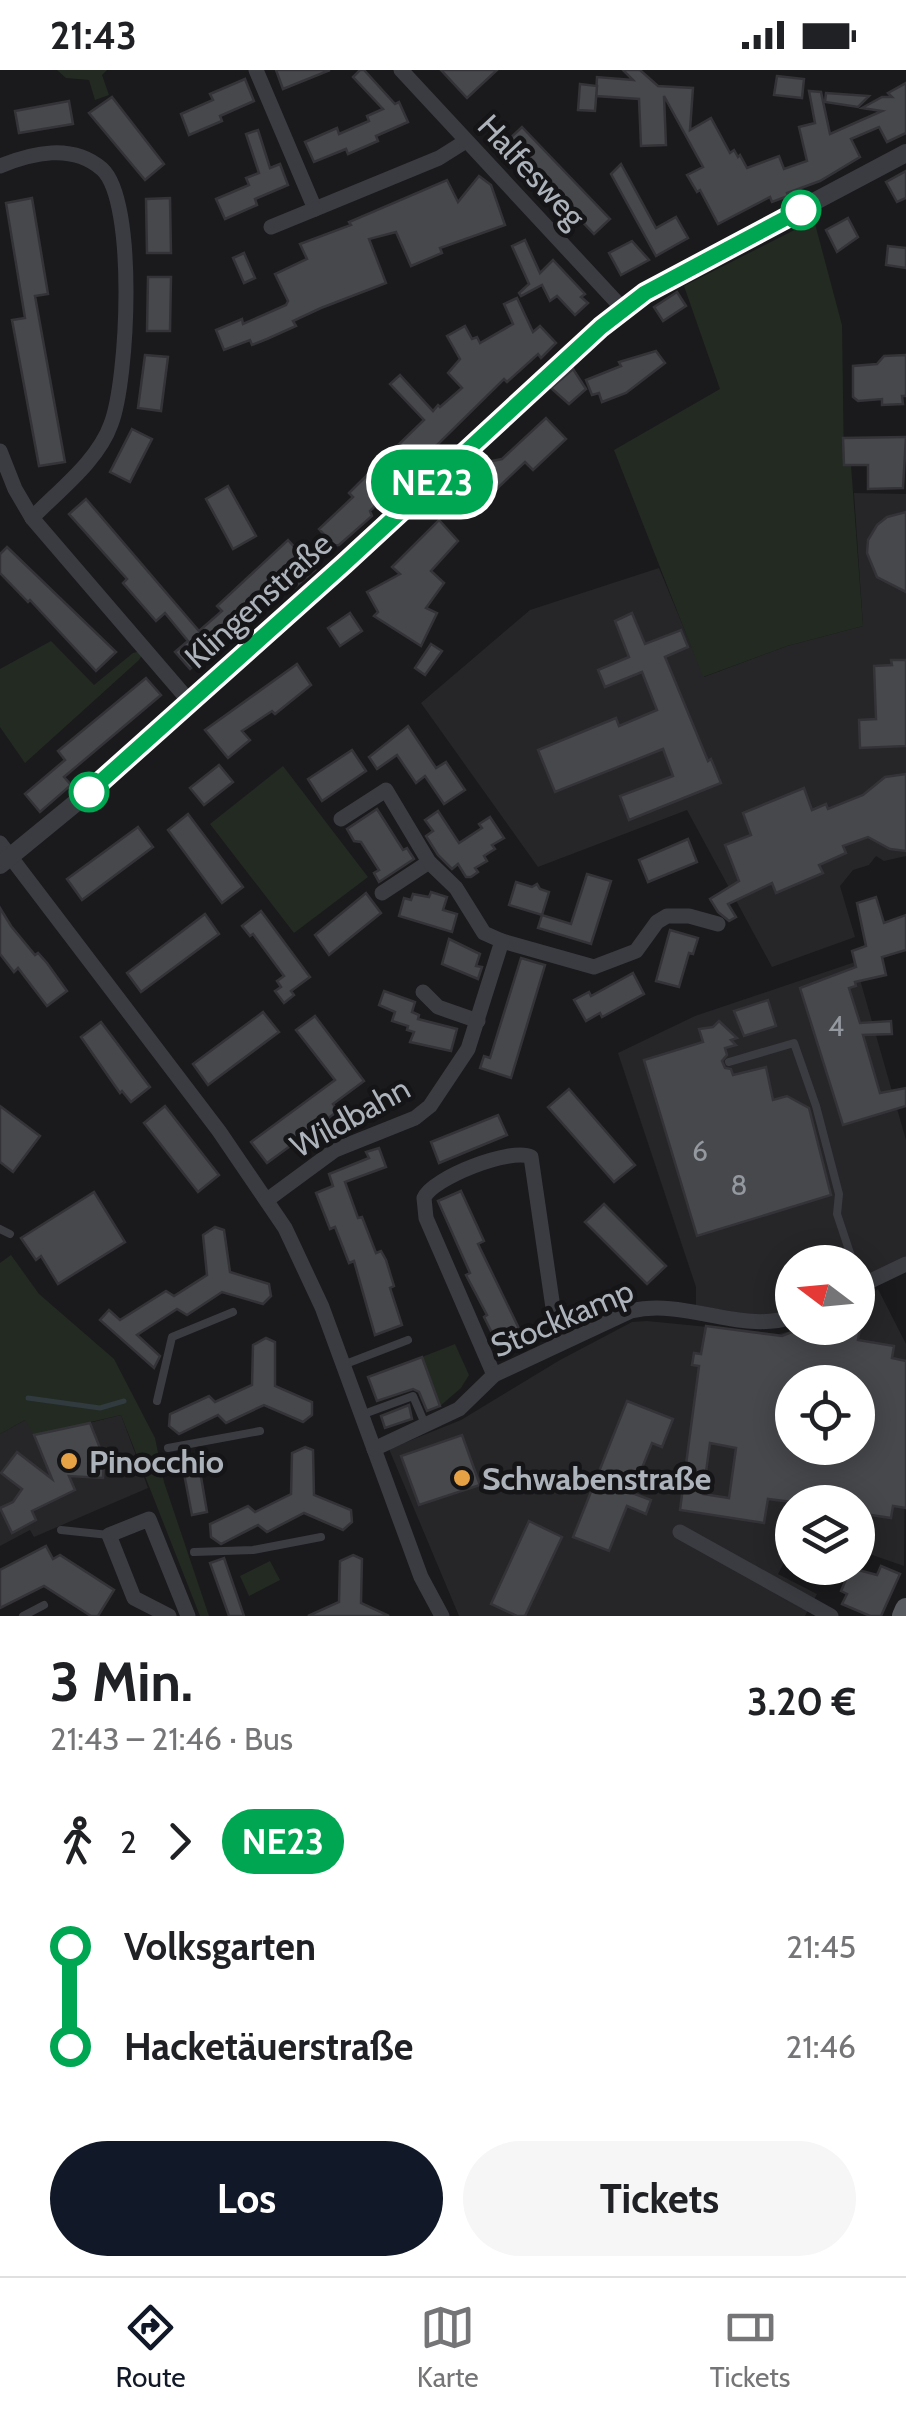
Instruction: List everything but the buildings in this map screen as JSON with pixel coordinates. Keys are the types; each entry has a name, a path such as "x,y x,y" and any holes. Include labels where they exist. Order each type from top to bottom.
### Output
{"main road":[{"path":"903,1616 906,1608"}],"street":[{"path":"256,70 314,209"},
{"name":"Halfesweg","path":"401,70 623,309"},
{"path":"272,227 439,158 466,141"},
{"path":"0,166 50,152 98,166 114,186 124,244 124,347 111,424 93,454 32,518"},
{"name":"Klingenstraße","path":"4,855 190,702 623,309 674,276 906,153"},
{"path":"0,451 15,490 32,518 190,702"},
{"path":"341,819 386,790 429,862 456,888 484,933 594,967 636,951 667,916 689,916 718,924"},
{"path":"4,855 171,1066 268,1200 310,1278 421,1577 442,1616"},
{"path":"382,893 429,862"},
{"name":"Wildbahn","path":"268,1200 334,1150 424,1112 468,1048 502,941"},
{"path":"423,992 438,1007 478,1021"},
{"path":"494,1375 426,1218 425,1192 436,1182 516,1154 531,1157 558,1342"},
{"path":"875,1276 906,1264"},
{"name":"Stockkamp","path":"374,1449 458,1410 494,1375 558,1342 647,1307 775,1321"},
{"path":"169,1616 134,1598 109,1535 149,1519 188,1616"},
{"path":"680,1532 831,1616"}],"lane":[{"path":"729,1062 794,1043 840,1194 837,1214 847,1245"},
{"path":"0,1229 10,1234"},
{"path":"157,1401 172,1337 234,1312"},
{"path":"343,1364 408,1340"},
{"path":"362,1415 414,1396 426,1427"},
{"path":"168,1448 260,1431"},
{"path":"62,1530 109,1535"},
{"path":"194,1552 253,1550 321,1537"},
{"path":"23,1616 44,1605"}],"shaded area":[{"path":"57,70 107,70 102,75 109,95 95,100 89,80 66,78"},
{"path":"814,220 842,325 844,464 851,465 863,626 787,646 703,677 614,450 720,389 684,286"},
{"path":"854,493 906,494 906,856 884,861 876,856 869,865 853,870 840,886 855,937 772,967 687,810 538,867 421,703 530,610 659,568 704,677 787,646 863,626"},
{"path":"51,641 94,685 133,653 145,650 139,660 25,763 0,727 0,669"},
{"path":"283,766 368,877 294,933 210,824"},
{"path":"855,962 906,1140 906,1257 875,1273 875,1245 775,1245 775,1316 696,1305 696,1287 618,1053 695,1016"},
{"path":"11,1255 39,1294 114,1359 155,1438 164,1482 209,1616 200,1616 121,1415 34,1435 25,1420 0,1434 0,1263"},
{"path":"878,1289 906,1344 904,1566 875,1556 875,1485 775,1485 775,1585 799,1585 817,1594 805,1616 459,1616 389,1449 461,1420 560,1360 632,1322 775,1334 775,1345 875,1345"},
{"path":"455,1344 469,1375 461,1388 440,1406 422,1357"},
{"name":"Pinocchio","path":"121,1415 148,1488 34,1537 30,1530 0,1546 0,1434 25,1420 89,1423"},
{"path":"270,1561 280,1580 249,1596 240,1576"}],"waterway":[{"path":"28,1398 100,1408 124,1401"}],"bus line":[{"name":"NE23","path":"89,792 623,309 725,248 801,210"}],"place":[{"name":"Pinocchio","path":"69,1461"},
{"name":"Schwabenstraße","path":"462,1478"}]}
